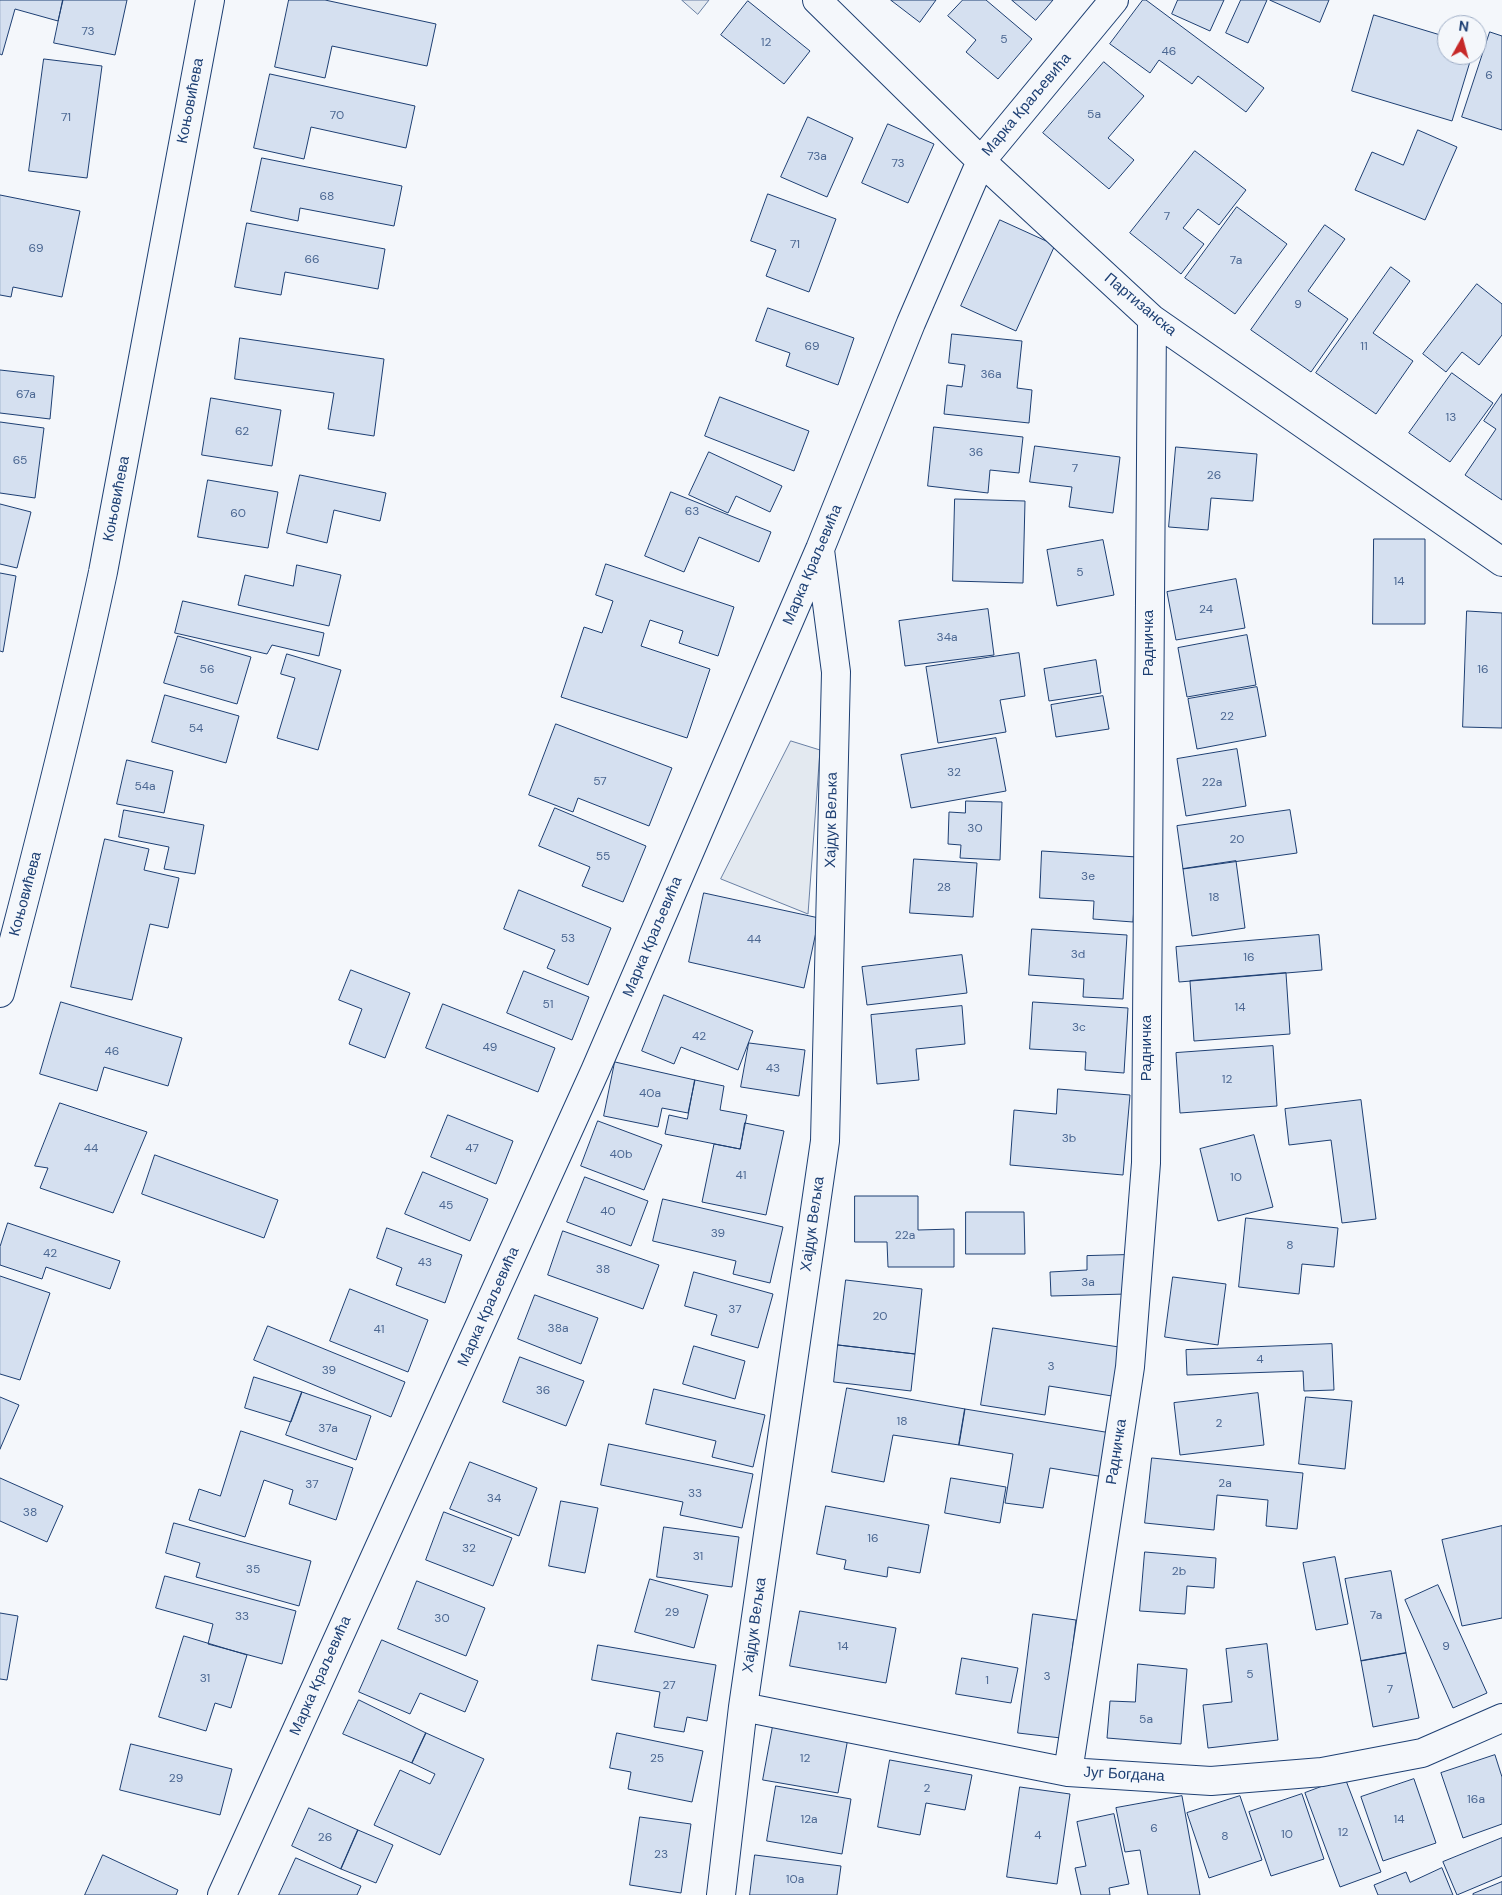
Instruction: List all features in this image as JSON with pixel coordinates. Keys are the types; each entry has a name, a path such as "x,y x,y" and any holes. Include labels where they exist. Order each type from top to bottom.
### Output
{"street":[{"name":"Коњовићева","path":"0,993 62,756 103,572 210,0"},
{"name":"Партизанска","path":"817,0 981,161 1152,319 1502,562"},
{"name":"Марка Краљевића","path":"222,1895 591,1080 820,549 911,324 981,161 1114,0"},
{"name":"Радничка","path":"1068,1772 1130,1367 1146,1163 1152,319"},
{"name":"Хајдук Вељка","path":"721,1895 744,1707 825,1141 836,672 820,549"},
{"name":"Југ Богдана","path":"744,1707 1068,1772 1211,1781 1322,1772 1422,1753 1502,1718"}],"shaded area":[{"path":"682,0 709,0 698,14"},
{"path":"791,741 820,750 808,914 721,879"}],"building":[{"path":"0,0 63,0 58,21 15,9 2,55 0,54"},
{"path":"63,0 127,0 115,55 54,43"},
{"path":"289,0 325,0 436,24 427,66 332,46 325,78 275,67"},
{"path":"891,0 936,0 920,22"},
{"path":"963,0 986,0 1032,39 998,79 966,52 976,40 948,16"},
{"path":"1012,0 1053,0 1036,20"},
{"path":"1143,0 1146,0 1264,88 1246,112 1198,76 1192,84 1159,60 1150,73 1110,44"},
{"path":"1178,0 1224,0 1210,31 1172,14"},
{"path":"1241,0 1267,0 1248,43 1226,33"},
{"path":"1270,0 1329,0 1320,22"},
{"path":"748,1 810,51 784,84 721,35"},
{"path":"1374,15 1437,34 1437,65 1469,65 1452,121 1352,91"},
{"path":"1490,32 1502,36 1502,130 1462,117 1479,65 1487,65 1487,41"},
{"path":"44,59 102,66 87,178 29,171"},
{"path":"1104,62 1144,96 1108,138 1134,160 1109,189 1043,133"},
{"path":"270,74 415,106 406,148 311,127 304,159 254,148"},
{"path":"808,117 853,138 827,197 781,177"},
{"path":"888,124 934,144 908,203 862,183"},
{"path":"1418,130 1457,147 1425,220 1355,190 1372,152 1403,165"},
{"path":"1195,151 1246,190 1219,225 1198,209 1183,228 1204,244 1181,274 1130,233"},
{"path":"262,158 402,186 394,226 300,208 298,221 251,211"},
{"path":"768,194 836,219 809,292 766,276 776,250 751,241"},
{"path":"0,195 80,211 62,297 13,287 11,297 0,295"},
{"path":"1237,207 1287,244 1235,314 1185,278"},
{"path":"1000,220 1055,245 1016,331 961,306"},
{"path":"247,223 385,249 378,289 285,272 281,295 235,287"},
{"path":"1325,225 1345,239 1308,291 1348,319 1311,372 1251,330"},
{"path":"1391,267 1410,281 1373,333 1413,361 1376,414 1316,373"},
{"path":"1477,284 1502,304 1502,335 1479,365 1462,352 1446,372 1423,354"},
{"path":"768,308 854,338 838,385 786,366 790,353 756,341"},
{"path":"952,334 1022,341 1017,388 1032,390 1029,423 944,414 947,385 962,387 965,365 949,363"},
{"path":"240,338 384,359 374,436 328,429 334,393 235,379"},
{"path":"0,370 54,376 50,419 0,413"},
{"path":"1452,373 1493,403 1450,462 1409,433"},
{"path":"1502,394 1502,500 1465,475 1496,429 1484,421"},
{"path":"720,397 809,431 794,471 705,436"},
{"path":"211,398 281,410 272,466 202,455"},
{"path":"0,422 44,428 35,498 0,493"},
{"path":"934,427 1023,437 1019,473 990,470 988,493 928,486"},
{"path":"1035,446 1120,457 1113,513 1069,507 1072,487 1030,482"},
{"path":"1176,447 1257,454 1253,501 1211,498 1208,530 1169,527"},
{"path":"709,452 782,486 770,512 736,496 728,513 689,495"},
{"path":"300,475 386,493 380,521 334,510 327,543 287,533"},
{"path":"208,480 278,492 268,548 198,537"},
{"path":"671,492 771,532 759,562 699,537 684,572 645,556"},
{"path":"955,499 1025,501 1023,583 953,581"},
{"path":"0,504 31,512 17,568 0,564"},
{"path":"1374,539 1425,539 1425,624 1373,624"},
{"path":"1103,540 1114,595 1057,606 1047,550"},
{"path":"606,564 734,607 718,656 679,643 683,631 650,620 641,646 710,669 687,738 561,697 584,627 602,633 613,601 596,595"},
{"path":"297,565 341,575 329,626 238,605 245,575 293,586"},
{"path":"0,573 16,576 3,652 0,651"},
{"path":"1236,579 1245,628 1176,640 1167,592"},
{"path":"183,601 324,633 319,656 272,645 267,654 175,633"},
{"path":"988,609 994,655 905,666 899,621"},
{"path":"1467,611 1502,613 1502,728 1463,727"},
{"path":"1247,635 1256,685 1187,697 1178,648"},
{"path":"178,636 251,657 237,704 164,683"},
{"path":"1019,653 1025,696 1000,700 1006,732 938,743 926,667"},
{"path":"287,654 341,670 318,750 277,738 295,678 281,674"},
{"path":"1096,660 1101,693 1049,701 1044,669"},
{"path":"1257,687 1266,736 1197,749 1188,699"},
{"path":"165,695 239,716 226,763 152,742"},
{"path":"1103,696 1109,729 1056,737 1051,705"},
{"path":"556,724 672,768 649,826 578,798 573,812 529,795"},
{"path":"996,738 1006,791 911,808 901,755"},
{"path":"1237,749 1246,806 1186,816 1177,759"},
{"path":"127,760 173,771 164,813 117,804"},
{"path":"966,801 1002,802 1000,860 960,858 961,845 948,844 949,812 965,813"},
{"path":"555,808 646,846 623,902 582,886 590,867 539,846"},
{"path":"124,810 204,825 195,874 164,869 169,847 119,837"},
{"path":"1290,810 1297,853 1183,869 1177,826"},
{"path":"105,839 149,849 144,870 179,878 168,928 150,924 132,1000 71,987"},
{"path":"1042,851 1137,857 1133,922 1093,919 1094,901 1040,898"},
{"path":"914,859 977,863 973,917 910,913"},
{"path":"1236,861 1245,928 1192,936 1183,869"},
{"path":"519,890 611,928 588,985 547,968 555,950 504,929"},
{"path":"704,893 819,918 804,988 689,962"},
{"path":"1032,929 1127,935 1123,999 1083,997 1084,979 1029,975"},
{"path":"1319,935 1322,970 1179,982 1176,947"},
{"path":"962,955 967,993 867,1005 862,967"},
{"path":"351,970 410,993 385,1058 349,1044 362,1009 339,1000"},
{"path":"524,971 589,997 572,1040 507,1013"},
{"path":"1286,973 1290,1034 1194,1041 1190,981"},
{"path":"664,995 753,1031 738,1070 681,1047 674,1064 642,1051"},
{"path":"61,1002 182,1038 168,1086 104,1067 97,1091 40,1074"},
{"path":"1033,1002 1128,1008 1124,1073 1085,1070 1086,1052 1030,1049"},
{"path":"443,1004 555,1048 538,1092 426,1048"},
{"path":"962,1006 965,1044 916,1049 919,1080 877,1084 871,1015"},
{"path":"749,1043 805,1050 799,1096 741,1087"},
{"path":"1273,1046 1277,1106 1180,1113 1176,1053"},
{"path":"615,1062 695,1080 688,1113 662,1108 658,1127 604,1116"},
{"path":"695,1080 724,1086 720,1110 747,1115 740,1149 665,1134 669,1115 687,1119"},
{"path":"1058,1089 1130,1095 1123,1175 1010,1165 1014,1110 1056,1114"},
{"path":"1361,1100 1376,1219 1342,1223 1331,1140 1289,1145 1285,1109"},
{"path":"60,1103 147,1132 113,1213 40,1188 48,1168 35,1166"},
{"path":"448,1115 513,1141 496,1184 431,1157"},
{"path":"598,1121 662,1145 644,1190 581,1166"},
{"path":"745,1123 784,1131 766,1215 702,1202 714,1144 740,1149"},
{"path":"1254,1135 1273,1207 1218,1221 1200,1149"},
{"path":"155,1155 278,1200 264,1238 142,1194"},
{"path":"423,1172 488,1199 470,1241 405,1214"},
{"path":"585,1177 648,1201 631,1246 567,1222"},
{"path":"855,1196 918,1196 918,1230 954,1229 954,1267 888,1267 887,1242 855,1242"},
{"path":"663,1199 783,1227 770,1283 733,1274 736,1261 653,1241"},
{"path":"966,1212 1024,1212 1025,1254 966,1254"},
{"path":"1246,1218 1338,1228 1334,1267 1302,1264 1299,1294 1239,1287"},
{"path":"8,1223 120,1261 110,1289 46,1267 42,1279 0,1265 0,1247"},
{"path":"387,1228 462,1255 445,1303 396,1285 402,1268 377,1258"},
{"path":"563,1231 659,1265 643,1309 548,1275"},
{"path":"1126,1255 1127,1294 1051,1296 1050,1272 1087,1270 1087,1256"},
{"path":"694,1272 773,1294 758,1348 711,1335 717,1315 685,1306"},
{"path":"0,1276 50,1293 20,1380 0,1374"},
{"path":"1173,1277 1226,1284 1218,1345 1165,1337"},
{"path":"846,1280 922,1289 915,1354 838,1345"},
{"path":"350,1289 428,1320 408,1372 330,1341"},
{"path":"535,1295 598,1318 581,1364 518,1339"},
{"path":"268,1326 405,1382 391,1417 254,1360"},
{"path":"993,1328 1119,1347 1112,1396 1049,1386 1045,1415 981,1405"},
{"path":"1332,1344 1334,1390 1304,1391 1303,1371 1187,1375 1186,1350"},
{"path":"838,1345 915,1354 911,1391 834,1382"},
{"path":"694,1346 745,1361 735,1399 683,1384"},
{"path":"520,1357 584,1381 566,1426 503,1402"},
{"path":"254,1377 302,1392 291,1422 245,1408"},
{"path":"847,1388 965,1409 959,1445 893,1435 884,1482 832,1472"},
{"path":"654,1389 765,1415 753,1467 712,1457 716,1441 646,1424"},
{"path":"302,1392 371,1416 356,1460 286,1435"},
{"path":"1258,1393 1264,1445 1180,1455 1174,1403"},
{"path":"0,1397 19,1405 0,1449"},
{"path":"1306,1397 1352,1401 1345,1469 1299,1464"},
{"path":"965,1409 1111,1433 1104,1477 1050,1468 1043,1508 1005,1503 1013,1454 959,1445"},
{"path":"241,1431 353,1468 336,1520 289,1504 293,1490 264,1480 245,1537 189,1520 199,1489 220,1496"},
{"path":"609,1444 753,1474 742,1528 680,1515 683,1502 601,1485"},
{"path":"1152,1458 1303,1473 1297,1529 1266,1526 1268,1500 1217,1495 1214,1530 1145,1523"},
{"path":"470,1462 537,1488 519,1536 450,1509"},
{"path":"0,1478 63,1506 47,1542 0,1521"},
{"path":"951,1478 1006,1487 1000,1523 945,1513"},
{"path":"561,1501 598,1508 585,1573 549,1566"},
{"path":"826,1506 929,1525 920,1573 888,1567 887,1577 844,1569 846,1560 817,1554"},
{"path":"444,1512 512,1538 493,1586 426,1560"},
{"path":"174,1523 311,1561 299,1606 196,1577 200,1563 166,1553"},
{"path":"1502,1526 1502,1618 1462,1626 1442,1540"},
{"path":"664,1527 739,1537 732,1587 657,1577"},
{"path":"1145,1552 1216,1558 1214,1588 1187,1586 1185,1614 1140,1611"},
{"path":"1335,1557 1348,1624 1316,1630 1303,1563"},
{"path":"1391,1571 1406,1653 1361,1661 1345,1579"},
{"path":"165,1576 296,1611 282,1664 208,1644 213,1624 156,1608"},
{"path":"650,1579 708,1595 694,1648 635,1632"},
{"path":"417,1581 485,1608 466,1656 398,1629"},
{"path":"1438,1585 1487,1693 1453,1708 1405,1600"},
{"path":"800,1611 896,1628 886,1683 790,1666"},
{"path":"0,1613 18,1616 7,1680 0,1679"},
{"path":"1033,1614 1076,1620 1061,1738 1018,1733"},
{"path":"184,1636 247,1655 231,1708 215,1703 206,1731 159,1717"},
{"path":"382,1640 478,1681 465,1712 420,1693 410,1714 359,1692"},
{"path":"1267,1644 1278,1740 1208,1748 1203,1705 1232,1702 1226,1649"},
{"path":"598,1645 716,1665 707,1721 687,1717 684,1732 654,1727 660,1692 592,1680"},
{"path":"1406,1653 1419,1718 1373,1727 1361,1661"},
{"path":"962,1658 1018,1668 1011,1703 956,1694"},
{"path":"1138,1664 1187,1669 1181,1744 1107,1738 1110,1701 1135,1702"},
{"path":"359,1700 426,1733 412,1763 343,1734"},
{"path":"773,1726 848,1738 838,1793 763,1780"},
{"path":"426,1733 484,1759 440,1855 374,1825 400,1770 430,1784 435,1774 412,1763"},
{"path":"617,1733 703,1751 692,1802 628,1789 631,1772 610,1768"},
{"path":"131,1744 232,1769 220,1815 120,1790"},
{"path":"1495,1755 1502,1777 1502,1824 1463,1838 1441,1773"},
{"path":"890,1760 972,1775 965,1810 926,1803 920,1835 878,1827"},
{"path":"1345,1778 1381,1872 1340,1887 1305,1793"},
{"path":"1414,1779 1436,1843 1383,1861 1361,1797"},
{"path":"776,1786 851,1799 842,1854 767,1841"},
{"path":"1020,1787 1070,1794 1057,1884 1007,1877"},
{"path":"1302,1794 1324,1859 1271,1876 1249,1812"},
{"path":"1182,1796 1200,1895 1148,1895 1140,1850 1125,1852 1116,1808"},
{"path":"1240,1796 1262,1860 1209,1878 1187,1813"},
{"path":"309,1808 358,1830 341,1869 292,1846"},
{"path":"1114,1814 1129,1884 1109,1888 1110,1895 1081,1895 1075,1868 1086,1866 1077,1822"},
{"path":"640,1817 691,1824 681,1893 630,1885"},
{"path":"358,1830 393,1845 376,1883 341,1869"},
{"path":"1502,1838 1502,1876 1457,1895 1443,1862"},
{"path":"103,1855 178,1890 176,1895 85,1895"},
{"path":"755,1855 841,1866 837,1895 750,1895"},
{"path":"296,1858 361,1886 357,1895 279,1895"},
{"path":"1442,1868 1453,1895 1378,1895 1374,1885 1406,1872 1410,1882"},
{"path":"1502,1882 1502,1895 1473,1895 1473,1894"}]}
